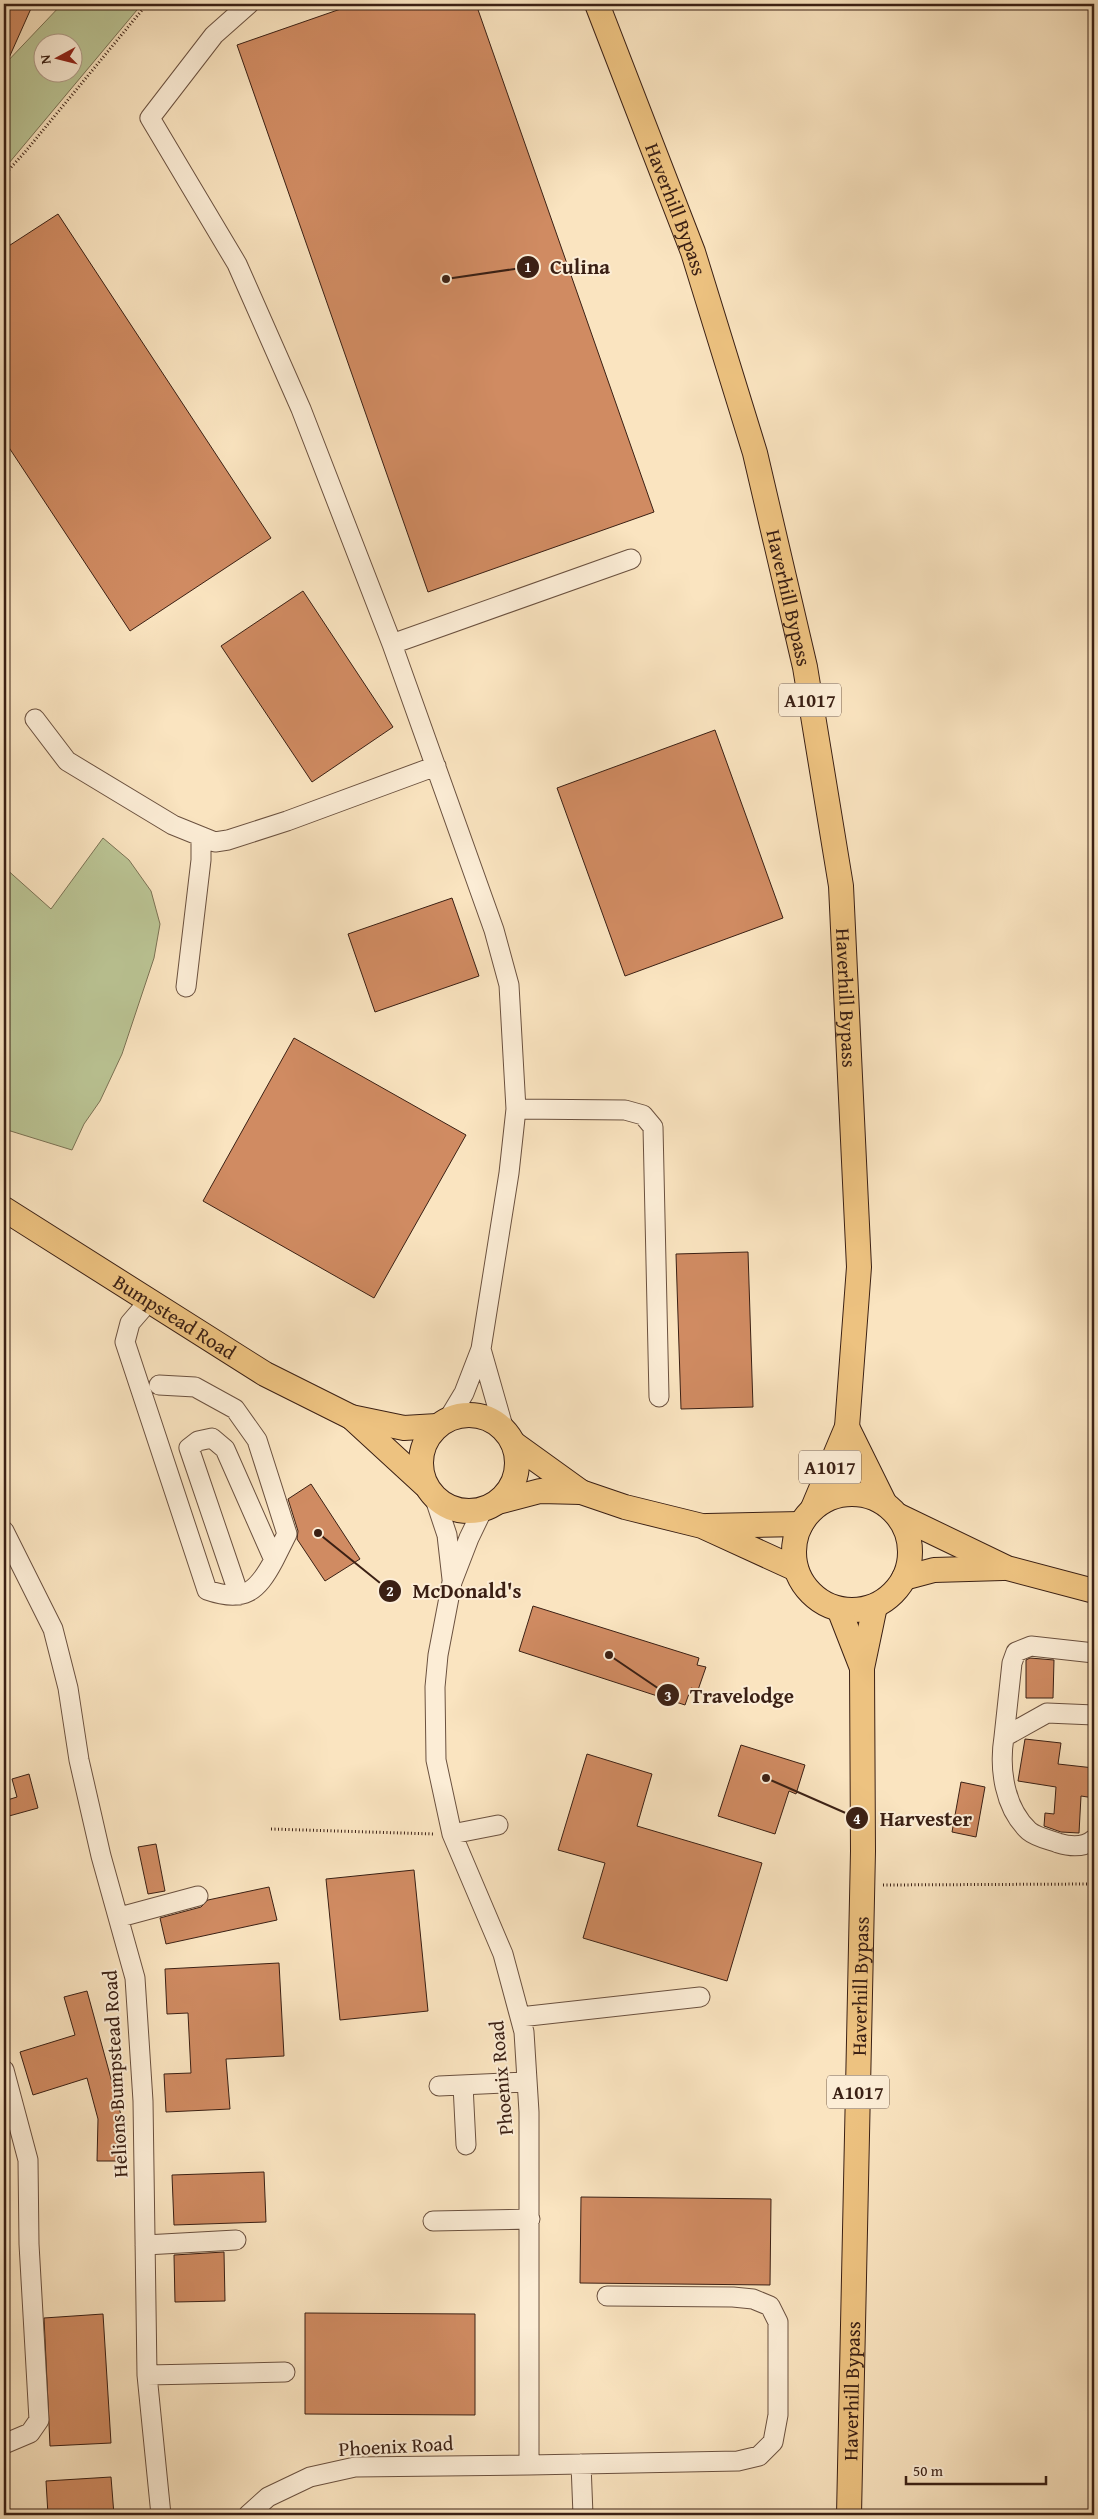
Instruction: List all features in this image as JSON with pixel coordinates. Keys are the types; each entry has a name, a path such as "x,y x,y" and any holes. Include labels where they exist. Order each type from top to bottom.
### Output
{"main road":[{"name":"Haverhill Bypass","path":"597,4 696,261 755,453 805,667 842,886 859,1267 846,1426 807,1516"},
{"name":"Bumpstead Road","path":"4,1209 265,1374 351,1417 404,1428 443,1422"},
{"path":"581,1492 509,1436 492,1420 477,1415 463,1414 443,1422 427,1437 421,1451 420,1468 430,1492 450,1508 466,1512 540,1492 581,1492 625,1507 702,1526 796,1570"},
{"name":"Bumpstead Road","path":"351,1417 430,1492"},
{"name":"A1017","path":"846,1426 892,1509"},
{"path":"491,1505 510,1489 516,1474 517,1458 509,1436"},
{"path":"892,1509 909,1538 910,1559 904,1578 892,1595 875,1606 860,1610 839,1609 821,1601 806,1588 796,1570 794,1543 807,1516 831,1497 845,1494 865,1494 1007,1568 1093,1596"},
{"path":"702,1526 807,1516"},
{"path":"904,1578 934,1570 1007,1568"},
{"name":"Haverhill Bypass","path":"850,2515 862,1885 862,1668 875,1606"},
{"name":"Haverhill Bypass","path":"839,1609 862,1668"}],"street":[{"path":"249,4 214,35 150,118 237,264 301,409 392,644 436,766 494,930 509,986 516,1109 509,1173 481,1349 464,1393 443,1422"},
{"path":"392,644 631,559"},
{"path":"35,719 67,761 173,825 201,838 215,842 228,840 288,821 436,766"},
{"path":"186,987 200,869 201,838"},
{"path":"516,1109 625,1110 643,1116 653,1127 659,1397"},
{"path":"149,1301 130,1323 125,1342 207,1590 220,1594 239,1595 256,1588 274,1560 287,1534 257,1440 235,1409 195,1387 159,1385"},
{"path":"481,1349 509,1436"},
{"path":"239,1595 189,1448 198,1440 212,1438 225,1449 274,1560"},
{"name":"Phoenix Road","path":"430,1492 446,1535 452,1582"},
{"name":"Phoenix Road","path":"491,1505 469,1538 452,1582 438,1655 435,1687 436,1760 452,1834 503,1954 524,2032 530,2219 529,2464"},
{"name":"Helions Bumpstead Road","path":"4,1531 53,1629 68,1688 79,1760 101,1856 120,1917 135,1978 143,2102 147,2375 161,2515"},
{"path":"1094,1653 1031,1646 1016,1652 1012,1663 1001,1758 1007,1793 1015,1811 1030,1832 1068,1846 1087,1845 1094,1839"},
{"path":"1004,1737 1047,1713 1094,1715"},
{"path":"452,1834 498,1825"},
{"path":"120,1917 198,1896"},
{"path":"520,2017 700,1997"},
{"path":"4,2070 28,2160 29,2244 39,2420 30,2433 4,2444"},
{"path":"439,2086 527,2082"},
{"path":"463,2085 466,2146"},
{"path":"433,2221 530,2219"},
{"path":"145,2245 236,2240"},
{"name":"Phoenix Road","path":"248,2515 268,2496 310,2476 355,2467 704,2463 760,2456 773,2442 778,2414 778,2322 770,2306 754,2299 607,2296"},
{"path":"147,2375 285,2372"},
{"path":"581,2464 583,2515"}],"path":[{"path":"4,175 26,152 147,4"},
{"path":"271,1829 452,1834"},
{"path":"862,1885 1094,1884"}],"green space":[{"path":"62,4 142,4 82,76 82,32 35,32"},
{"path":"32,36 32,82 77,82 4,169 4,65"},
{"path":"103,838 129,860 151,891 160,924 154,958 122,1054 100,1101 84,1124 72,1150 4,1129 4,867 51,909"}],"building":[{"path":"4,4 33,4 4,69"},
{"path":"355,4 476,4 654,512 428,592 237,45"},
{"path":"58,214 271,538 130,631 4,440 4,249"},
{"path":"303,591 393,727 312,782 221,646"},
{"path":"715,730 783,918 625,976 557,788"},
{"path":"452,898 479,976 375,1012 348,934"},
{"path":"294,1038 466,1135 374,1298 203,1201"},
{"path":"748,1252 753,1407 681,1409 676,1254"},
{"path":"311,1484 360,1559 325,1581 297,1539 298,1531 288,1499"},
{"path":"533,1606 699,1658 697,1665 706,1667 698,1690 691,1688 685,1705 519,1651"},
{"path":"1030,1658 1054,1660 1053,1698 1026,1698 1026,1660"},
{"path":"1025,1739 1061,1743 1058,1764 1094,1768 1094,1798 1081,1796 1079,1833 1061,1832 1044,1826 1045,1813 1054,1814 1056,1787 1018,1781"},
{"path":"741,1745 805,1765 796,1794 789,1791 775,1834 718,1816"},
{"path":"587,1754 652,1774 637,1826 762,1863 727,1981 583,1938 605,1863 558,1850"},
{"path":"29,1774 38,1808 9,1816 4,1801 17,1797 12,1779"},
{"path":"961,1782 985,1787 976,1837 952,1832"},
{"path":"156,1844 165,1891 148,1894 138,1847"},
{"path":"414,1870 428,2011 340,2020 326,1879"},
{"path":"269,1887 277,1920 166,1944 160,1918 201,1907 208,1900"},
{"path":"279,1963 284,2056 226,2059 230,2109 166,2112 164,2074 191,2073 188,2013 167,2014 165,1969"},
{"path":"87,1991 121,2115 120,2161 97,2161 98,2119 87,2078 33,2095 20,2052 75,2035 64,1997"},
{"path":"264,2172 266,2222 174,2225 172,2175"},
{"path":"581,2197 771,2199 770,2285 580,2283"},
{"path":"224,2252 225,2301 175,2302 174,2255"},
{"path":"305,2313 475,2314 475,2415 305,2414"},
{"path":"103,2314 111,2443 50,2446 44,2318"},
{"path":"111,2477 114,2515 48,2515 46,2481"}],"place":[{"name":"Culina","path":"446,279"},
{"name":"McDonald's","path":"318,1533"},
{"name":"Travelodge","path":"609,1655"},
{"name":"Harvester","path":"766,1778"}]}
